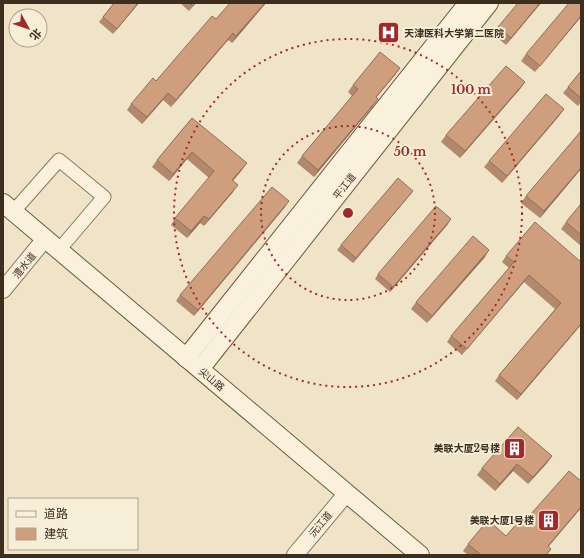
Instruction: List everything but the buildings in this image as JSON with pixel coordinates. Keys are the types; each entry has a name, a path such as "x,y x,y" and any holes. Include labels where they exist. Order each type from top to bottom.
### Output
{"main road":[{"name":"平江道","path":"193,363 468,3"},
{"name":"平江道","path":"193,363 489,3"},
{"name":"尖山路","path":"8,208 420,555"}],"street":[{"path":"8,208 59,160 104,197 58,251"},
{"name":"澧水道","path":"3,273 40,236"},
{"name":"澧水道","path":"3,290 40,236"},
{"name":"沅江道","path":"295,555 346,494"}],"place":[{"name":"天津医科大学第二医院","path":"389,33"},
{"name":"美联大厦2号楼","path":"515,448"},
{"name":"美联大厦1号楼","path":"549,520"}]}
